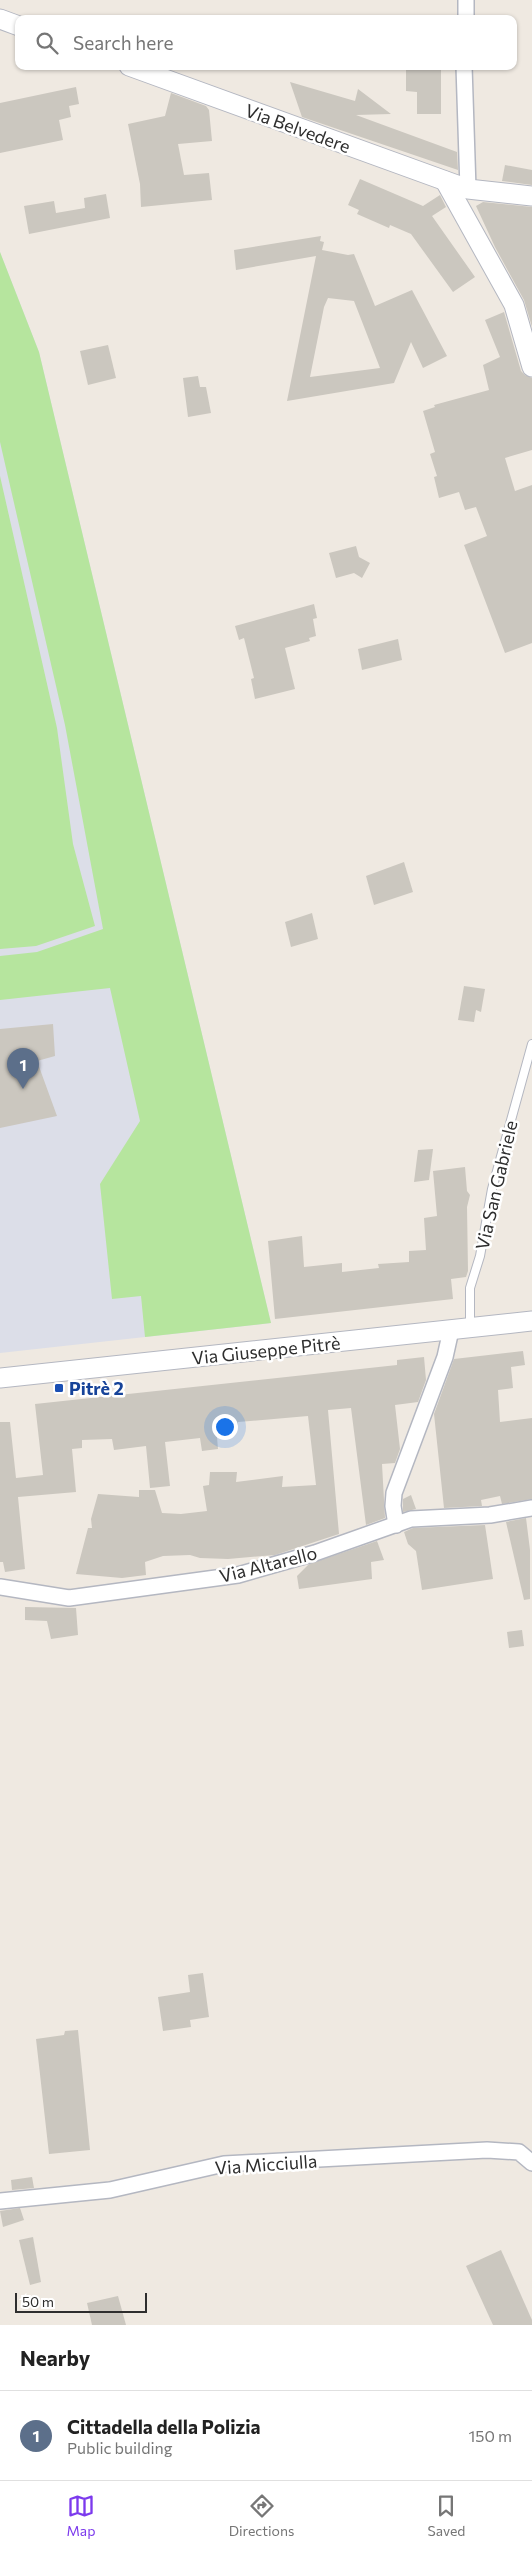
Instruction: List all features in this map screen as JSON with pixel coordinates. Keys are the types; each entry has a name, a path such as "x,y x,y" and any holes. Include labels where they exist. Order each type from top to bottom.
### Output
{"street":[{"path":"466,0 466,15"},
{"path":"0,19 15,25"},
{"name":"Via Belvedere","path":"140,70 468,189 532,196"},
{"path":"464,70 468,189"},
{"path":"445,181 514,305 532,367"},
{"name":"Via Giuseppe Pitrè","path":"0,1378 532,1321"},
{"path":"396,1525 393,1506 394,1493 445,1358 451,1330"},
{"name":"Via Altarello","path":"0,1587 69,1598 238,1575 315,1553 411,1519 490,1515 532,1508"},
{"name":"Via Micciulla","path":"0,2201 110,2190 224,2164 487,2150 519,2152 532,2162"}],"lane":[{"name":"Via San Gabriele","path":"470,1328 470,1288 480,1256 492,1188 532,1044"}],"shaded area":[{"path":"0,252 39,352 271,1323 0,1353"}],"green space":[{"path":"0,252 39,352 271,1323 145,1337 141,1296 112,1299 100,1184 140,1121 110,988 0,1000 0,956 37,952 103,929 65,725 0,442"},
{"path":"0,476 57,728 73,844 95,926 36,946 0,949"}],"building":[{"path":"406,70 441,70 441,114 417,114 417,92 406,91"},
{"path":"290,82 355,101 358,89 391,114 356,115 457,152 458,170 302,117"},
{"path":"76,87 79,104 69,106 71,117 59,120 63,140 0,153 0,103"},
{"path":"171,93 206,106 209,110 212,141 178,144 184,175 209,173 212,200 141,207 140,184 128,124 165,116"},
{"path":"505,165 532,170 532,185 502,181"},
{"path":"360,179 423,206 440,195 446,207 432,216 475,277 453,292 411,234 390,225 389,228 357,214 359,210 348,205"},
{"path":"106,194 110,218 29,234 24,206 54,201 56,213 85,208 84,198"},
{"path":"483,202 532,207 532,327 524,300 495,247 476,206"},
{"path":"321,236 320,241 324,242 322,250 348,255 354,254 375,306 412,290 447,356 423,368 411,342 394,383 287,401 316,256 236,270 234,250","holes":["328,298 354,301 380,368 310,377 324,307"]},
{"path":"504,312 521,371 532,378 532,450 505,458 515,491 532,485 532,643 505,653 464,545 487,536 476,507 465,510 459,492 439,498 434,477 437,476 430,454 435,452 423,411 435,407 434,405 489,390 483,365 500,357 485,320"},
{"path":"108,345 116,378 88,385 80,351"},
{"path":"198,376 200,387 206,387 211,413 188,417 183,378"},
{"path":"356,546 359,557 370,563 362,578 354,573 336,578 329,553"},
{"path":"314,604 317,618 313,619 316,636 309,638 310,641 285,648 295,689 255,699 251,679 254,678 244,638 239,640 235,626"},
{"path":"398,639 402,660 362,670 358,649"},
{"path":"404,862 413,892 374,905 366,876"},
{"path":"312,913 318,939 291,947 285,922"},
{"path":"464,986 485,989 481,1012 476,1010 474,1022 458,1020"},
{"path":"53,1024 55,1056 37,1061 57,1116 0,1128 0,1029"},
{"path":"433,1149 429,1180 414,1182 418,1150"},
{"path":"465,1167 467,1191 470,1195 467,1207 468,1271 466,1277 451,1279 453,1299 275,1319 268,1241 302,1236 304,1267 342,1263 342,1272 379,1268 378,1264 409,1262 409,1251 426,1250 424,1218 437,1216 433,1171"},
{"path":"523,1351 525,1365 511,1367 513,1388 498,1390 500,1422 532,1418 532,1499 502,1504 500,1496 481,1500 482,1506 444,1508 434,1414 454,1359"},
{"path":"424,1357 426,1380 418,1402 395,1405 400,1449 395,1463 382,1464 385,1518 366,1525 351,1408 328,1410 339,1534 275,1555 228,1559 200,1558 190,1555 163,1556 145,1562 146,1575 122,1578 76,1574 88,1528 92,1528 91,1519 98,1494 139,1497 139,1490 155,1490 162,1513 181,1514 207,1511 203,1486 209,1485 210,1472 237,1472 236,1482 283,1476 282,1487 316,1485 308,1416 238,1422 238,1425 231,1425 232,1435 217,1437 218,1449 202,1451 200,1438 165,1442 170,1486 150,1488 146,1446 114,1450 112,1439 82,1440 82,1448 72,1449 76,1492 18,1497 25,1569 5,1572 3,1562 0,1562 0,1422 10,1422 16,1478 43,1475 35,1404 397,1365 397,1360"},
{"path":"411,1495 416,1509 403,1512 403,1499"},
{"path":"526,1518 530,1550 530,1599 524,1600 506,1522"},
{"path":"485,1525 493,1579 422,1590 416,1551 408,1544 404,1532 413,1528"},
{"path":"377,1541 384,1560 371,1562 372,1579 299,1589 297,1576 309,1564"},
{"path":"25,1607 76,1608 78,1635 51,1639 47,1621 25,1620"},
{"path":"522,1630 524,1646 509,1648 507,1632"},
{"path":"203,1973 209,2017 190,2020 191,2027 163,2031 158,1997 190,1992 188,1975"},
{"path":"78,2030 90,2150 49,2154 36,2039 64,2035 65,2031"},
{"path":"32,2177 34,2188 12,2190 11,2180"},
{"path":"20,2208 24,2220 3,2227 0,2211"},
{"path":"33,2237 41,2282 30,2285 19,2240"},
{"path":"501,2250 532,2320 532,2325 493,2325 466,2266"},
{"path":"118,2296 126,2325 92,2325 87,2303"}],"place":[{"name":"Cittadella della Polizia","path":"23,1089"},
{"name":"Pitrè 2","path":"59,1388"}]}
